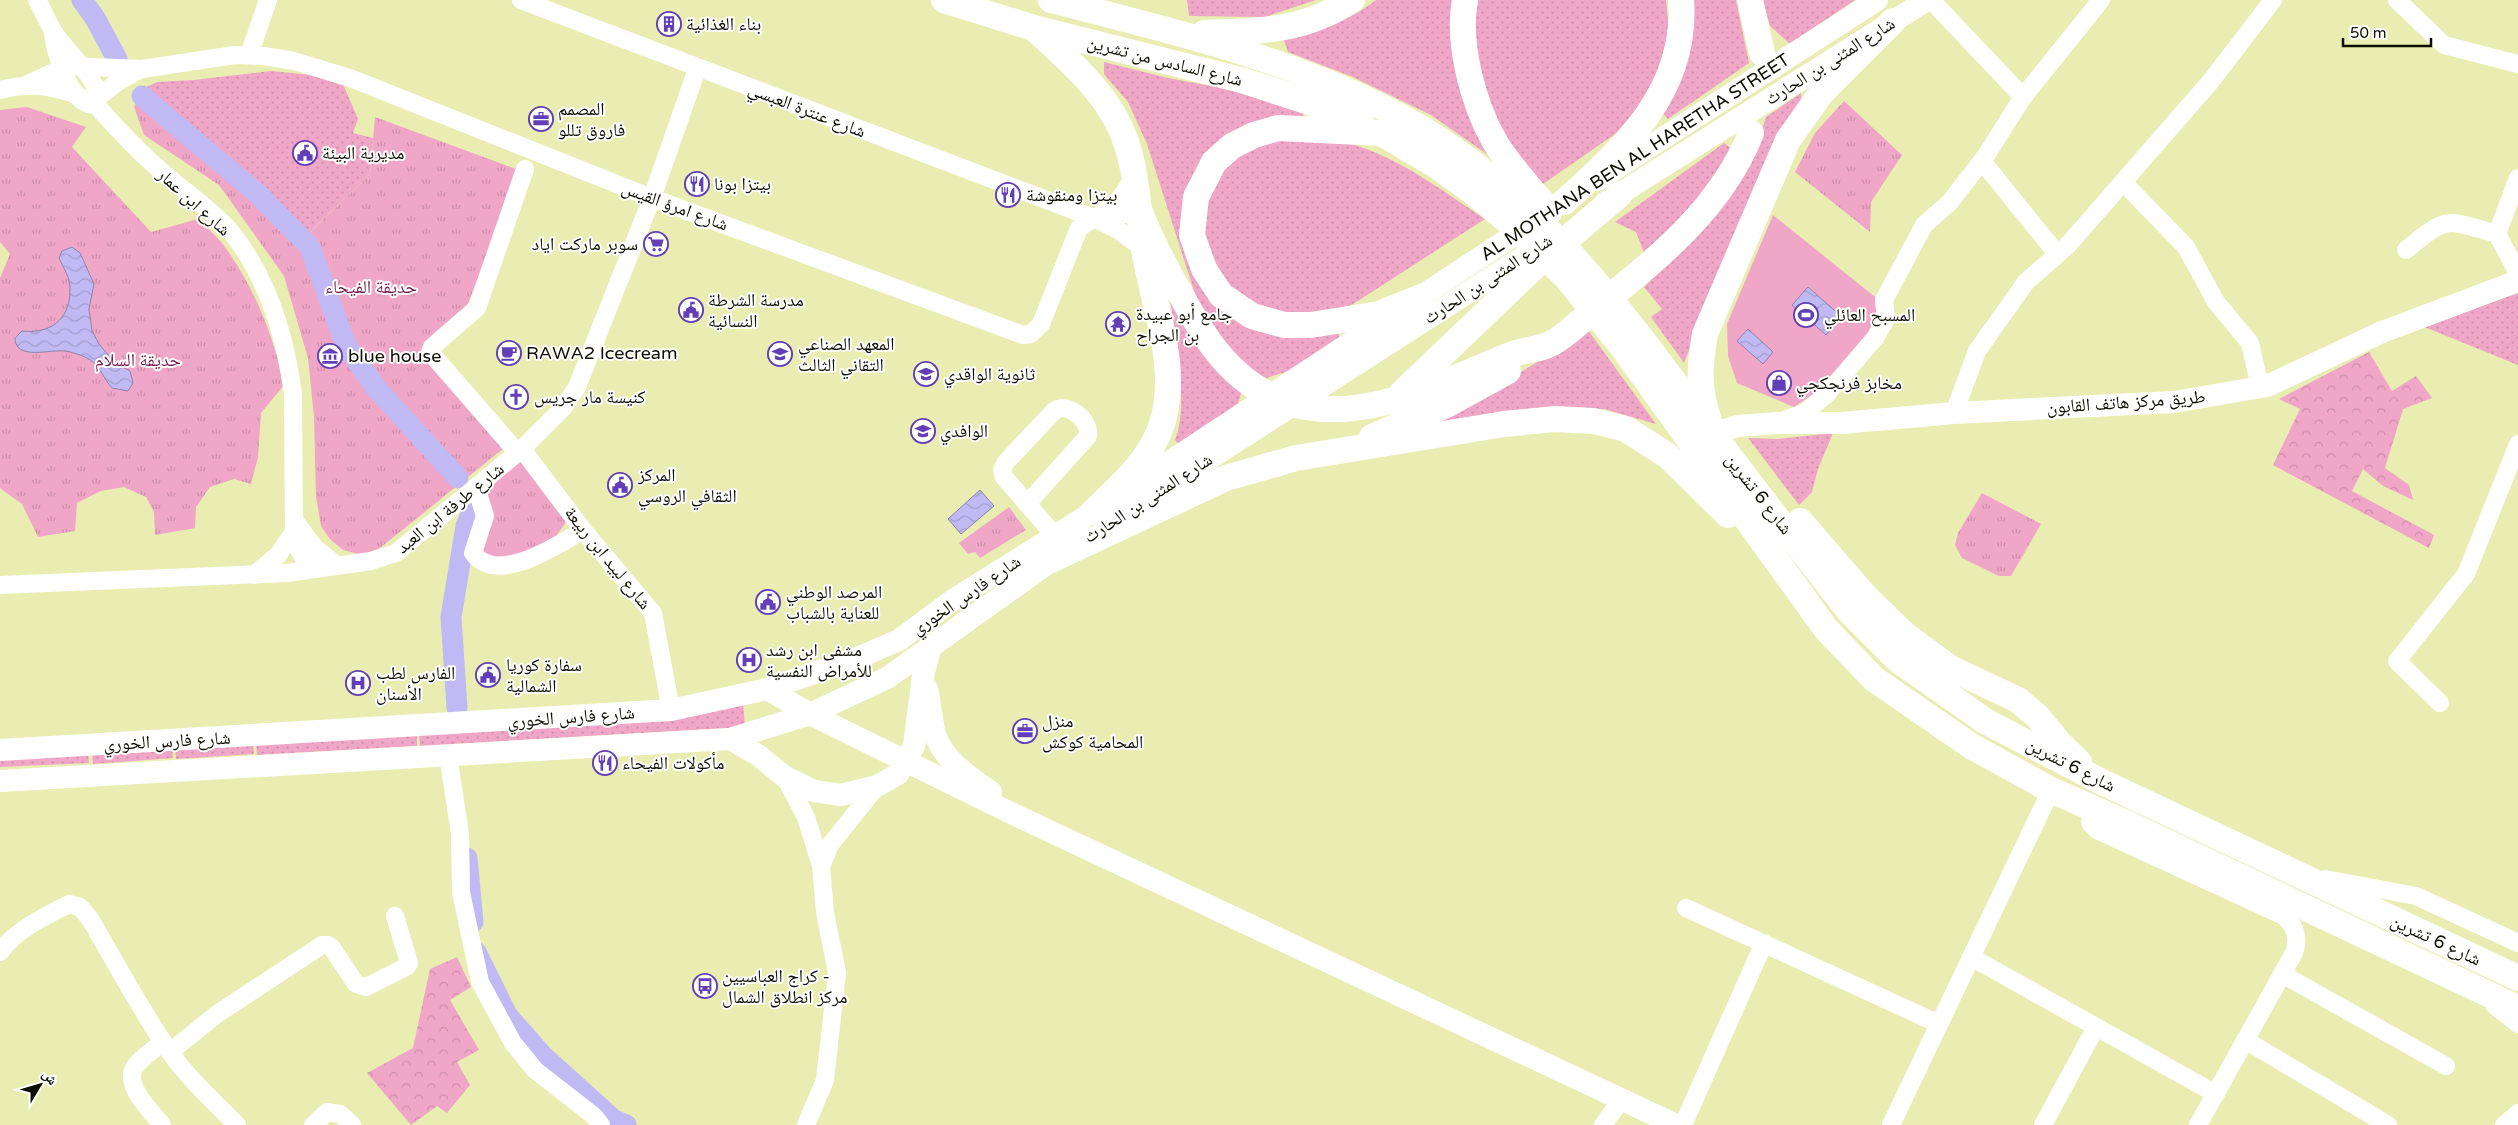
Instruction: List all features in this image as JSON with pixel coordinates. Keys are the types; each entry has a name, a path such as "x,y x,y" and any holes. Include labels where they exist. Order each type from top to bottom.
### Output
{"highway":[{"name":"شارع السادس من تشرين","path":"944,0 1034,28 1245,81 1309,102 1388,123"},
{"name":"شارع السادس من تشرين","path":"1052,0 1185,34 1303,72 1388,123"},
{"path":"1185,34 1275,30 1317,19 1352,0"},
{"path":"1466,0 1464,34 1471,84 1495,142 1541,201 1595,263 1641,340"},
{"path":"1564,202 1626,143 1661,95 1679,49 1683,22 1681,0"},
{"path":"1750,0 1762,53"},
{"path":"1718,440 1701,398 1699,368 1705,334 1754,215 1788,140 1822,92 1893,21"},
{"path":"1034,28 1084,75 1105,102 1120,127 1134,174 1144,249 1167,361 1169,381 1166,407 1158,434 1144,459 1093,512"},
{"path":"1421,297 1379,314 1358,319 1311,325 1276,322 1252,316 1221,295 1204,269 1192,235 1196,197 1214,162 1232,146 1254,135 1278,128 1388,123 1444,144 1490,176 1528,209 1586,269 1641,340"},
{"name":"شارع 6 تشرين","path":"1388,123 1434,164 1473,192 1511,224 1567,278 1623,348 1826,629 1874,679 1971,746 2051,790 2518,1008"},
{"path":"1349,448 1448,404 1518,365 1550,344 1654,261 1691,226 1723,188 1741,159 1751,133"},
{"path":"1394,400 1533,268 1620,194"},
{"path":"1140,212 1160,258 1202,334 1222,359 1247,382 1286,402 1314,408 1339,410 1394,400 1522,350 1550,344"},
{"name":"شارع 6 تشرين","path":"1641,340 1718,440 1750,468 1814,536 1864,596 1904,634 1950,668 2018,700 2038,717 2060,744 2100,781 2518,978"},
{"path":"1053,548 1226,478 1296,458 1349,448 1555,419 1594,421 1626,429 1668,456 1777,562"}],"main road":[{"name":"AL MOTHANA BEN AL HARETHA STREET","path":"1093,512 1564,202 1877,0"},
{"name":"شارع المثنى بن الحارث","path":"1053,548 1929,0"},
{"name":"طريق مركز هاتف القابون","path":"1718,440 1737,426 1777,423 1842,423 1954,413 2174,402 2267,386 2382,332 2518,281"},
{"name":"شارع فارس الخوري","path":"0,780 730,739 810,714 887,678 930,650 1053,548 1093,512"},
{"name":"شارع فارس الخوري","path":"0,750 671,710 767,689 855,659 899,640 953,600 1053,548"},
{"path":"730,739 758,754 785,777 814,791 841,795 877,786 898,774 914,746 923,676 930,650"},
{"path":"923,676 933,711 936,736 948,756 968,776 992,792 1013,814"},
{"path":"767,689 810,714 1041,828 1676,1125"}],"street":[{"name":"شارع ابن عمار","path":"37,0 53,31 83,67 97,101 152,163 195,198 232,233 265,290 280,331 291,381 294,525 297,546 310,569"},
{"path":"249,55 268,0"},
{"name":"شارع عنترة العبسي","path":"521,0 697,69 1094,218 1118,230 1144,249"},
{"path":"1929,0 2023,97"},
{"path":"1777,423 1804,413 1826,395 1875,338 1886,319 1884,300 1924,225 1950,202 1982,161 2023,97 2101,0"},
{"path":"1954,413 1977,352 2026,282 2057,254 2123,182 2211,81 2273,0"},
{"path":"2397,0 2444,45 2518,64"},
{"name":"شارع ابن عمار","path":"53,31 54,49 60,68 80,97 89,104 97,101"},
{"name":"شارع امرؤ القيس","path":"142,69 220,56 249,55 294,61 350,78 652,198 1023,335 1031,334 1040,324 1075,233 1083,223 1094,218"},
{"path":"0,90 28,84 60,68 142,69"},
{"path":"97,101 119,81 142,69"},
{"name":"شارع طرفة ابن العبد","path":"0,585 254,575 337,566 385,558 396,553 520,450 563,408 577,387 652,198 697,69"},
{"path":"28,84 55,87 80,97"},
{"path":"1982,161 2057,254"},
{"name":"شارع لبيد ابن ربيعة","path":"525,169 477,308 432,347 430,352 520,450 583,530 653,613 671,710"},
{"path":"1094,218 1119,200 1134,174"},
{"path":"2497,234 2518,178"},
{"path":"2123,182 2186,247 2216,302 2250,344 2260,387"},
{"path":"1094,218 1140,212"},
{"path":"2406,250 2435,226 2450,221 2497,234 2518,273"},
{"path":"1027,504 1088,436 1087,424 1068,408 1062,407 1054,410 1003,466 1004,478 1027,504 1053,548"},
{"path":"2440,703 2397,661 2466,574 2518,444"},
{"path":"476,487 485,516 473,553 478,560 487,564 495,566 509,564 538,556 583,530"},
{"path":"254,575 278,555 294,525 315,548 337,566"},
{"path":"448,755 460,834 461,892 480,982 513,1043 535,1070 594,1116 601,1125"},
{"path":"785,777 806,817 821,866 825,912 837,973 826,1080 806,1125"},
{"path":"821,866 830,845 877,786"},
{"path":"1891,1125 2051,790"},
{"path":"2094,809 2090,823 2097,830 2289,920 2295,931 2297,942 2294,953 2198,1125"},
{"path":"2292,873 2416,896 2518,943"},
{"path":"3,942 69,904 80,907 90,919 136,1000 166,1047 198,1086 237,1125"},
{"path":"1686,908 1940,1024"},
{"path":"162,1125 136,1090 132,1075 134,1067 322,946 328,945 332,948 356,984 360,986 366,987 406,967 409,964 395,916"},
{"path":"1683,1125 1764,943"},
{"path":"1971,957 2216,1094"},
{"path":"2282,974 2446,1066"},
{"path":"2470,986 2518,1024"},
{"path":"2043,1125 2096,1027"},
{"path":"2245,1040 2388,1125"},
{"path":"1603,1125 1621,1100"},
{"path":"312,1125 327,1112 340,1114 352,1125"},
{"path":"2504,1125 2518,1113"}],"green space":[{"path":"1187,0 1316,0 1265,17 1189,16"},
{"path":"1376,0 1456,0 1491,157 1431,115 1353,77 1288,52 1284,40 1332,25 1355,14"},
{"path":"1477,0 1666,0 1669,32 1657,73 1638,109 1618,132 1543,184 1500,133 1478,80 1473,34"},
{"path":"1690,0 1736,0 1749,63 1668,119 1659,110"},
{"path":"1762,0 1855,0 1790,44 1770,26"},
{"path":"1104,62 1168,78 1227,89 1304,113 1302,122 1271,120 1190,187 1205,287 1337,330 1340,338 1295,369 1263,379 1239,363 1213,332 1196,297 1147,144 1128,102 1104,74"},
{"path":"271,71 312,75 343,84 358,119 353,133 373,138 370,174 308,234 256,182 153,100 144,88 157,82 194,80"},
{"path":"1801,93 1802,102 1738,227 1684,363 1651,317 1662,309 1644,287 1718,212 1750,166 1766,117"},
{"name":"حديقة الفيحاء","path":"138,101 258,203 297,245 370,174 375,117 519,170 466,309 421,352 504,448 380,548 362,555 343,550 330,539 321,526 316,497 314,417 308,358 284,276 219,185 144,135 134,107"},
{"path":"1844,101 1902,155 1871,202 1870,232 1795,172 1815,133"},
{"name":"حديقة السلام","path":"27,107 86,127 72,147 151,232 198,219 216,236 236,263 262,313 280,366 284,385 261,413 258,457 251,484 234,479 210,487 196,507 195,528 155,535 154,512 146,497 124,487 101,491 77,503 75,531 38,537 22,504 0,488 0,278 10,254 0,242 0,110"},
{"path":"1279,139 1343,142 1369,150 1421,176 1485,219 1347,308 1287,315 1258,307 1230,288 1214,263 1204,231 1207,200 1221,172 1237,157 1256,145"},
{"path":"1724,143 1732,149 1689,210 1644,253 1636,232 1615,222"},
{"name":"المسبح العائلي","path":"1773,215 1885,305 1876,327 1826,386 1794,407 1737,383 1728,356 1727,324"},
{"path":"1164,262 1242,390 1237,408 1181,448 1175,440 1180,424 1181,379"},
{"path":"2518,293 2518,365 2422,326"},
{"path":"1588,330 1656,424 1604,409 1523,410 1423,429 1515,376"},
{"path":"2369,352 2392,391 2416,376 2432,398 2403,409 2385,468 2409,485 2413,500 2383,486 2363,469 2352,491 2434,535 2429,548 2273,465 2300,409 2279,399"},
{"path":"1833,433 1818,469 1812,492 1799,505 1748,438 1778,439"},
{"path":"521,460 566,522 547,549 499,561 479,555 481,495"},
{"path":"1982,493 2041,524 2011,576 1999,576 1962,558 1955,545 1958,533"},
{"path":"1009,507 1026,530 980,558 975,552 968,554 959,543"},
{"path":"743,703 745,727 420,746 419,734"},
{"path":"417,734 417,746 257,755 256,742"},
{"path":"253,742 254,754 176,759 175,747"},
{"path":"172,746 173,758 93,764 92,752"},
{"path":"88,751 89,763 0,767 0,756"},
{"path":"457,957 471,987 450,1000 479,1050 457,1062 470,1085 447,1113 437,1106 411,1125 367,1073 413,1048 430,969"}],"water":[{"path":"72,247 80,253 94,284 89,309 92,331 99,344 113,361 130,371 133,383 128,391 112,388 98,367 91,360 82,356 65,351 27,352 17,345 15,338 22,331 49,328 62,317 66,310 70,286 59,258 62,251"},
{"path":"1808,287 1842,317 1826,335 1792,305"},
{"path":"1748,329 1773,352 1763,364 1737,341"},
{"path":"980,490 994,506 961,534 948,519"}],"waterway":[{"path":"82,0 95,18 117,59"},
{"path":"142,96 259,195 310,247 346,345 376,388 458,478"},
{"path":"457,708 451,617 466,526 473,510"},
{"path":"467,858 473,922"},
{"path":"476,952 507,1015 542,1055 614,1120 626,1125"}],"place":[{"name":"بناء الغذائية","path":"669,24"},
{"name":"المصمم فاروق تللو","path":"541,119"},
{"name":"مديرية البيئة","path":"305,153"},
{"name":"بيتزا بونا","path":"697,184"},
{"name":"بيتزا ومنقوشة","path":"1008,195"},
{"name":"سوبر ماركت اياد","path":"656,244"},
{"name":"مدرسة الشرطة النسائية","path":"691,310"},
{"name":"المسبح العائلي","path":"1806,315"},
{"name":"جامع أبو عبيدة بن الجراح","path":"1118,324"},
{"name":"RAWA2 Icecream","path":"509,353"},
{"name":"المعهد الصناعي التقاني الثالث","path":"780,354"},
{"name":"blue house","path":"330,356"},
{"name":"ثانوية الواقدي","path":"926,374"},
{"name":"مخابز فرنجكجي","path":"1779,383"},
{"name":"كنيسة مار جريس","path":"516,397"},
{"name":"الوافدي","path":"923,431"},
{"name":"المركز الثقافي الروسي","path":"620,485"},
{"name":"المرصد الوطني للعناية بالشباب","path":"768,602"},
{"name":"مشفى ابن رشد للأمراض النفسية","path":"749,660"},
{"name":"سفارة كوريا الشمالية","path":"488,675"},
{"name":"الفارس لطب الأسنان","path":"358,683"},
{"name":"منزل المحامية كوكش","path":"1025,731"},
{"name":"مأكولات الفيحاء","path":"605,763"},
{"name":"كراج العباسيين - مركز انطلاق الشمال","path":"705,986"}]}
